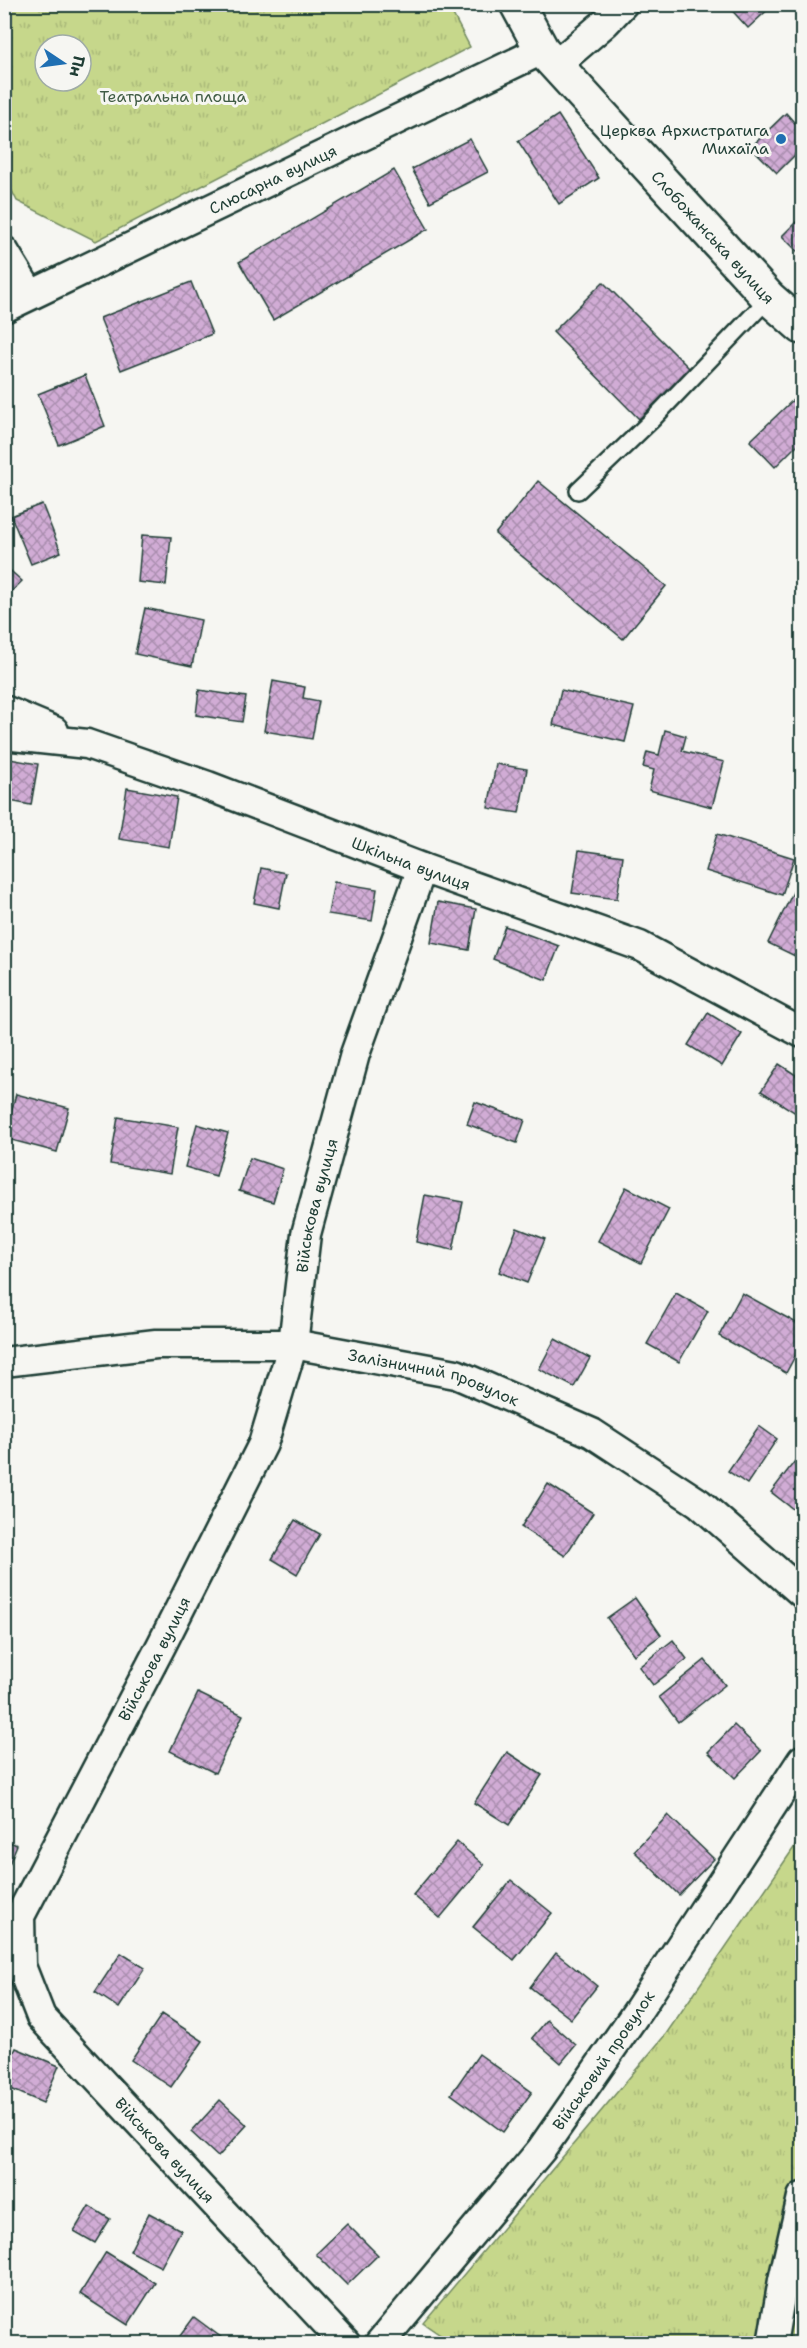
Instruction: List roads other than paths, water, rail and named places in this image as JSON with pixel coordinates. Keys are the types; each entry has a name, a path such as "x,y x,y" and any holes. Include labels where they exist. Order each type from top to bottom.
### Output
{"street":[{"name":"Слобожанська вулиця","path":"517,4 550,57 769,298 802,327"},
{"name":"Слюсарна вулиця","path":"4,308 30,294 550,57 606,22 623,4"},
{"path":"4,251 30,294"},
{"path":"4,710 87,744"},
{"name":"Шкільна вулиця","path":"4,735 87,744 208,786 640,946 802,1032"},
{"name":"Військова вулиця","path":"346,2343 41,2017 21,1966 20,1916 263,1444 293,1344 309,1222 355,1054 422,867"},
{"name":"Залізничний провулок","path":"4,1362 156,1344 293,1344 456,1374 592,1433 699,1503 802,1593"},
{"name":"Військовий провулок","path":"379,2343 541,2150 639,2009 802,1760"},
{"path":"772,2343 783,2280 802,2197"}],"lane":[{"path":"578,491 652,420 769,298"}],"place":[{"name":"Церква Архистратига Михаїла","path":"781,139"}],"park label":[{"name":"Театральна площа","path":"173,96"}]}
